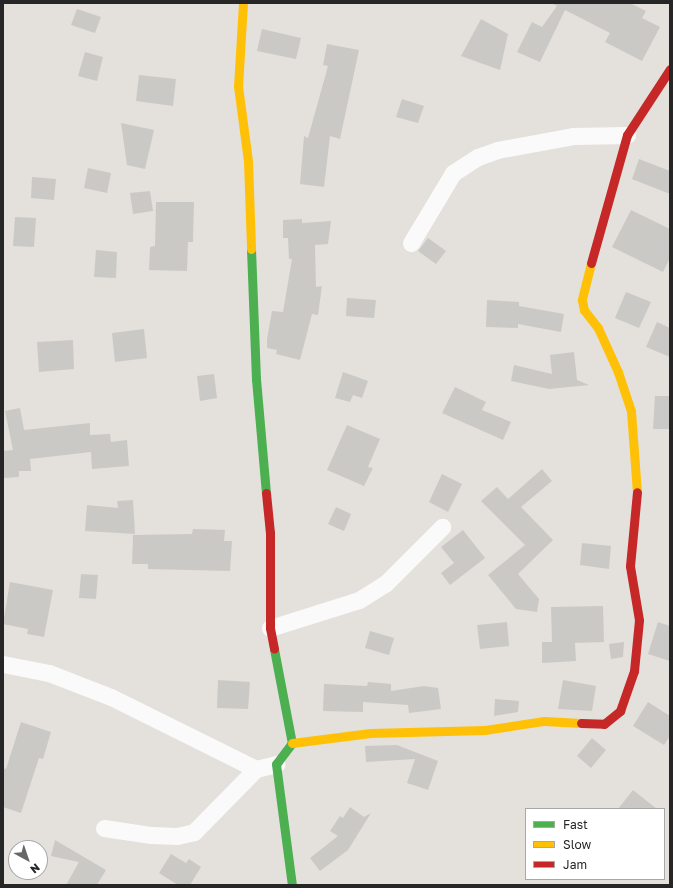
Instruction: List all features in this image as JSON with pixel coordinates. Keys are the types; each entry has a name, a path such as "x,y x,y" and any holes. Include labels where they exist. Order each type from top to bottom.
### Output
{"street":[{"path":"243,3 238,86 248,161 256,379 270,533 270,628 292,743"},
{"path":"104,828 151,835 177,836 194,832 256,769 276,764 292,743 370,733 485,730 544,721 604,724 620,711 634,672 639,620 630,566 637,489 636,454 631,411 618,372 598,328 584,310 582,300 596,241 627,135 670,69"},
{"path":"411,243 453,173 478,157 497,150 573,136 627,135"},
{"path":"270,628 359,600 385,584 442,527"},
{"path":"3,664 49,673 110,697 256,769"},
{"path":"276,764 292,885"}],"building":[{"path":"551,3 630,3 646,11 642,18 660,27 642,61 605,42 610,33 565,10 540,62 517,52 532,22 542,27 557,6"},
{"path":"77,9 101,17 95,33 71,25"},
{"path":"481,19 508,34 500,70 461,56"},
{"path":"262,29 301,38 296,59 257,51"},
{"path":"327,44 359,50 340,139 330,136 324,187 300,184 304,136 308,138 328,66 323,65"},
{"path":"85,52 103,57 97,81 78,76"},
{"path":"139,75 176,79 173,106 136,101"},
{"path":"402,99 424,106 418,123 396,117"},
{"path":"121,123 154,130 145,169 127,165"},
{"path":"639,159 670,171 670,194 632,179"},
{"path":"88,168 111,173 107,193 84,188"},
{"path":"32,177 56,179 54,200 31,198"},
{"path":"150,191 153,211 133,214 130,193"},
{"path":"156,202 194,202 193,242 188,242 187,271 149,270 150,247 155,246"},
{"path":"631,210 670,229 670,258 663,272 612,247"},
{"path":"15,217 36,218 34,247 13,246"},
{"path":"302,219 302,223 331,221 328,244 315,245 316,287 322,286 318,315 312,314 300,360 276,354 277,350 267,348 267,339 272,311 283,312 292,259 289,259 288,238 283,238 283,220"},
{"path":"428,238 446,251 436,264 418,251"},
{"path":"96,250 117,252 116,278 94,277"},
{"path":"626,292 651,302 639,328 615,318"},
{"path":"347,298 376,300 374,318 346,316"},
{"path":"487,300 519,302 519,306 564,314 561,332 518,324 518,328 486,327"},
{"path":"657,322 670,328 670,357 646,347"},
{"path":"144,329 147,358 115,362 112,333"},
{"path":"73,340 74,369 39,372 37,342"},
{"path":"574,352 577,380 589,385 549,389 511,381 514,365 552,374 550,355"},
{"path":"343,372 368,381 362,398 353,395 350,402 335,398"},
{"path":"214,374 217,398 200,401 197,376"},
{"path":"455,387 486,402 482,410 511,422 503,440 442,413"},
{"path":"655,396 670,396 670,429 653,429"},
{"path":"20,408 24,430 90,423 90,435 110,434 111,442 127,440 129,466 92,469 91,452 30,459 31,471 19,471 19,477 3,478 3,451 13,450 5,411"},
{"path":"347,425 380,439 368,467 373,468 364,486 327,470"},
{"path":"542,469 552,481 521,507 553,540 518,574 539,599 537,612 516,609 488,575 525,545 481,501 497,487 508,499"},
{"path":"442,474 462,484 448,512 429,502"},
{"path":"133,500 135,534 85,531 87,505 118,508 117,501"},
{"path":"336,507 351,514 344,531 328,524"},
{"path":"193,529 225,530 224,541 232,541 230,571 148,569 148,564 132,564 133,535 192,534"},
{"path":"463,530 485,558 450,585 441,573 454,563 441,547"},
{"path":"582,543 611,546 609,569 580,565"},
{"path":"81,574 98,575 96,599 79,598"},
{"path":"10,582 53,590 44,637 27,634 28,629 3,624"},
{"path":"603,606 604,642 575,643 576,661 542,663 542,642 552,642 551,607"},
{"path":"507,622 509,646 480,649 477,625"},
{"path":"658,622 670,626 670,661 648,654"},
{"path":"370,631 394,638 389,655 365,648"},
{"path":"624,642 623,657 611,659 609,644"},
{"path":"218,680 250,682 248,709 217,708"},
{"path":"563,680 596,686 592,711 558,709"},
{"path":"368,682 391,684 391,691 424,686 438,688 441,709 409,713 408,705 363,702 363,712 323,711 324,684 367,686"},
{"path":"495,699 519,701 518,712 494,716"},
{"path":"648,702 670,716 670,736 664,745 633,726"},
{"path":"21,722 51,732 43,759 39,758 21,813 3,807 3,768 6,769"},
{"path":"592,738 606,750 591,768 577,756"},
{"path":"397,745 438,761 428,790 407,783 415,759 366,762 365,746"},
{"path":"633,790 656,808 619,808"},
{"path":"350,807 364,817 371,813 348,850 320,871 310,858 338,836 330,831 340,816 343,818"},
{"path":"55,840 106,870 97,885 66,885 79,862 51,856"},
{"path":"171,854 186,863 189,859 201,867 190,885 178,885 159,873"}],"traffic: fast":[{"path":"251,249 256,379 266,493"},
{"path":"274,649 292,743 276,764 292,885"}],"traffic: slow":[{"path":"243,3 238,86 248,161 251,249"},
{"path":"591,263 582,300 584,310 598,328 618,372 631,411 637,492"},
{"path":"292,743 370,733 485,730 544,721 581,723"}],"traffic: jam":[{"path":"591,263 627,135 670,69"},
{"path":"581,723 604,724 620,711 634,671 639,620 630,566 637,492"},
{"path":"266,493 270,533 270,628 274,649"}]}
